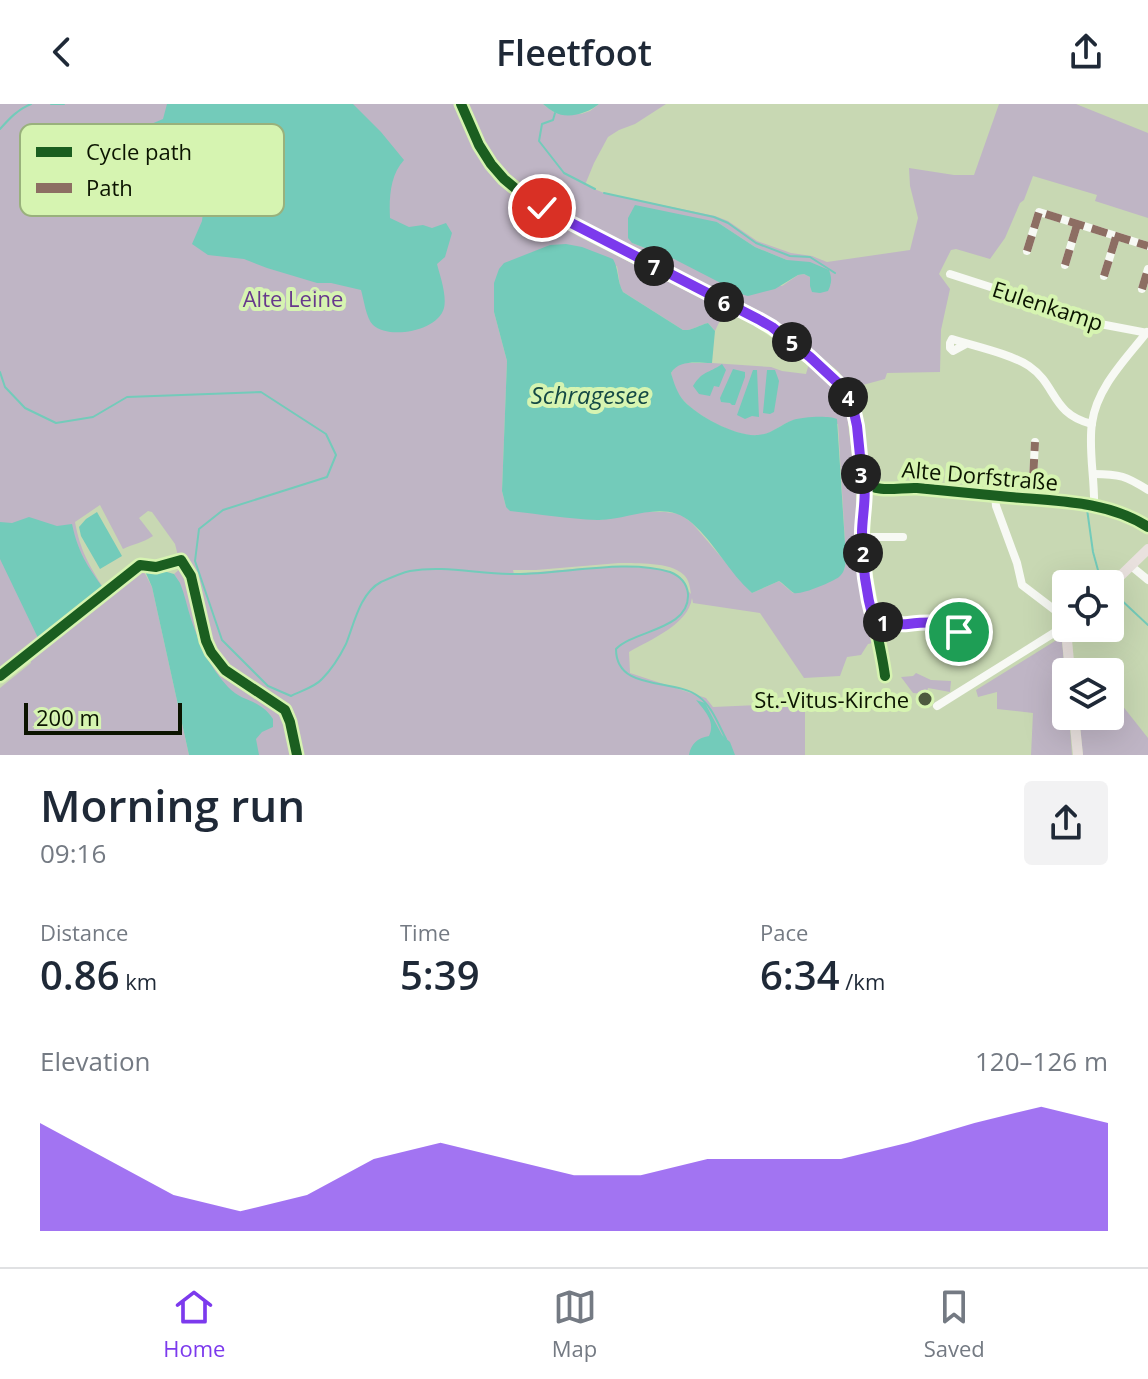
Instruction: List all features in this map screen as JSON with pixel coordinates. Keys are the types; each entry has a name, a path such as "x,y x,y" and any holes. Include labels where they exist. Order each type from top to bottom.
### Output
{"main road":[{"path":"1124,573 1148,549"},
{"path":"1075,730 1078,755"}],"street":[{"path":"461,104 491,164 528,199 772,327 833,377 846,393 855,417 864,482 863,563 885,676"},
{"path":"1027,251 1039,212 1148,246"},
{"path":"1065,265 1077,225"},
{"path":"1104,276 1116,237"},
{"path":"1142,289 1148,269"},
{"name":"Eulenkamp","path":"950,274 1095,323 1148,332"},
{"path":"1094,506 1092,424 1102,392 1148,332"},
{"path":"966,344 1031,367 1068,414 1092,424"},
{"path":"1032,499 1035,442"},
{"path":"1093,474 1115,474 1148,490"},
{"name":"Alte Dorfstraße","path":"864,482 875,489 932,489 1113,509 1148,527"},
{"path":"863,502 866,495 875,489"},
{"path":"929,499 932,489"},
{"path":"995,495 1022,585 1052,608"},
{"path":"862,537 903,537"},
{"path":"1131,566 1148,580"},
{"path":"874,622 906,624 927,621 953,627 959,632"},
{"path":"937,706 1052,634"}],"green space":[{"name":"Alte Leine","path":"0,104 458,104 502,182 541,211 727,306 715,331 708,323 683,330 623,292 617,266 494,312 507,361 502,491 506,507 599,520 642,512 680,514 692,523 752,593 779,581 793,593 826,582 844,570 846,559 838,424 790,421 755,436 727,429 707,419 681,398 671,373 681,363 712,363 771,367 806,374 810,360 831,378 843,394 851,413 861,488 860,518 877,642 868,644 861,655 847,657 840,676 804,678 760,613 693,603 692,598 689,608 676,624 629,652 630,673 706,698 713,707 805,703 805,755 197,755 178,581 174,574 181,568 175,544 152,512 148,511 139,518 153,536 123,549 100,505 75,522 86,557 104,589 0,667","holes":["662,565 678,571 687,579 691,594 679,577 663,570 622,567 514,574 513,570"]},
{"path":"464,104 543,104 555,113 581,114 599,104 666,104 608,137 585,185 604,193 715,216 757,241 827,262 910,250 918,218 909,168 974,175 999,104 1076,104 1148,133 1148,218 1095,201 1097,195 1033,176 1005,238 990,259 951,250 939,274 950,289 941,330 940,372 887,373 885,379 848,389 795,341 545,207 495,164 482,145","holes":["717,222 755,247 787,260 831,285 810,286 810,277 804,274 782,286 674,259 632,243"]},
{"path":"141,566 152,587 189,755 0,755 0,688 31,663 29,655"},
{"path":"1053,642 1062,642 1063,658 1052,658 1052,730 1070,730 1072,755 1031,755 1033,713 997,709 997,692 978,697 976,690"},
{"path":"916,673 931,680 951,681 950,692 928,688 926,694 913,693 901,677"},
{"path":"1124,708 1148,738 1148,755 1083,755 1080,730 1124,730"}],"water":[{"path":"167,104 353,104 404,160 393,180 390,218 409,227 423,225 432,228 446,223 452,233 445,257 437,264 445,297 440,316 412,331 380,330 369,318 361,290 317,283 244,259 208,255 192,244 203,216 284,216 284,124 151,124 163,119"},
{"path":"543,104 599,104 584,113 565,115"},
{"path":"635,205 717,222 755,247 787,260 810,262 829,270 831,280 828,291 812,292 810,277 804,274 775,289 744,295 674,259 632,243 628,238 628,218"},
{"name":"Schragesee","path":"566,244 613,259 623,292 683,330 708,323 715,331 712,363 684,364 671,373 682,398 699,413 719,425 749,435 768,433 797,419 837,419 846,559 844,571 839,577 798,593 779,581 752,593 692,523 670,512 646,512 597,520 510,511 506,507 502,491 507,361 494,312 494,283 504,263 550,245"},
{"path":"722,364 726,370 719,387 714,386 710,396 699,394 693,386 703,375"},
{"path":"733,369 745,372 735,405 721,402 720,398"},
{"path":"753,370 757,370 759,417 745,419 737,415"},
{"path":"767,370 775,370 779,381 774,412 770,414 763,413"},
{"path":"97,512 122,556 100,569 79,527"},
{"path":"29,517 57,526 72,524 84,558 104,589 38,638 0,559 0,522 12,523"},
{"path":"160,570 174,574 180,583 201,646 222,680 234,692 262,707 273,719 273,727 256,739 259,755 189,755 152,587 145,571"},
{"path":"696,700 705,703 735,755 689,755 695,742 709,736 711,731 708,717"}],"waterway":[{"name":"Alte Leine","path":"0,129 18,111 31,104"},
{"name":"Alte Leine","path":"51,104 64,104"},
{"path":"555,113 553,120 542,124 539,141 564,173 595,189"},
{"path":"604,193 714,217 756,243 790,256 810,257 835,273"},
{"name":"Alte Leine","path":"0,372 5,387 25,408 56,423 93,417 127,397 261,392 326,434 336,455 327,477 223,510 199,529 195,561 222,640 268,686 291,696 319,682 344,649 368,594 381,582 407,572 436,569 531,574 613,567 653,568 670,572 682,580 688,594 686,606 671,622 616,649 619,663 625,672 636,678 698,696 711,710 726,739"},
{"path":"1087,509 1098,570"},
{"path":"1124,603 1148,625"}],"marked path":[{"path":"1027,251 1039,212 1148,246"},
{"path":"1065,265 1077,225"},
{"path":"1104,276 1116,237"},
{"path":"1142,289 1148,269"},
{"path":"1032,499 1035,442"}],"cycle path":[{"path":"461,104 491,164 528,199 758,319 793,343 833,377 846,393 855,417 864,482 864,564 885,676"},
{"path":"864,482 882,489 917,488 1064,501 1116,512 1148,527"},
{"path":"0,676 140,565 156,567 181,560 191,576 211,652 225,670 285,710 297,755"}],"place":[{"name":"St.-Vitus-Kirche","path":"925,699"}],"route":[{"path":"542,208 772,327 833,377 846,393 857,426 864,482 863,563 874,622 906,624 927,621 953,627 959,632"}]}
